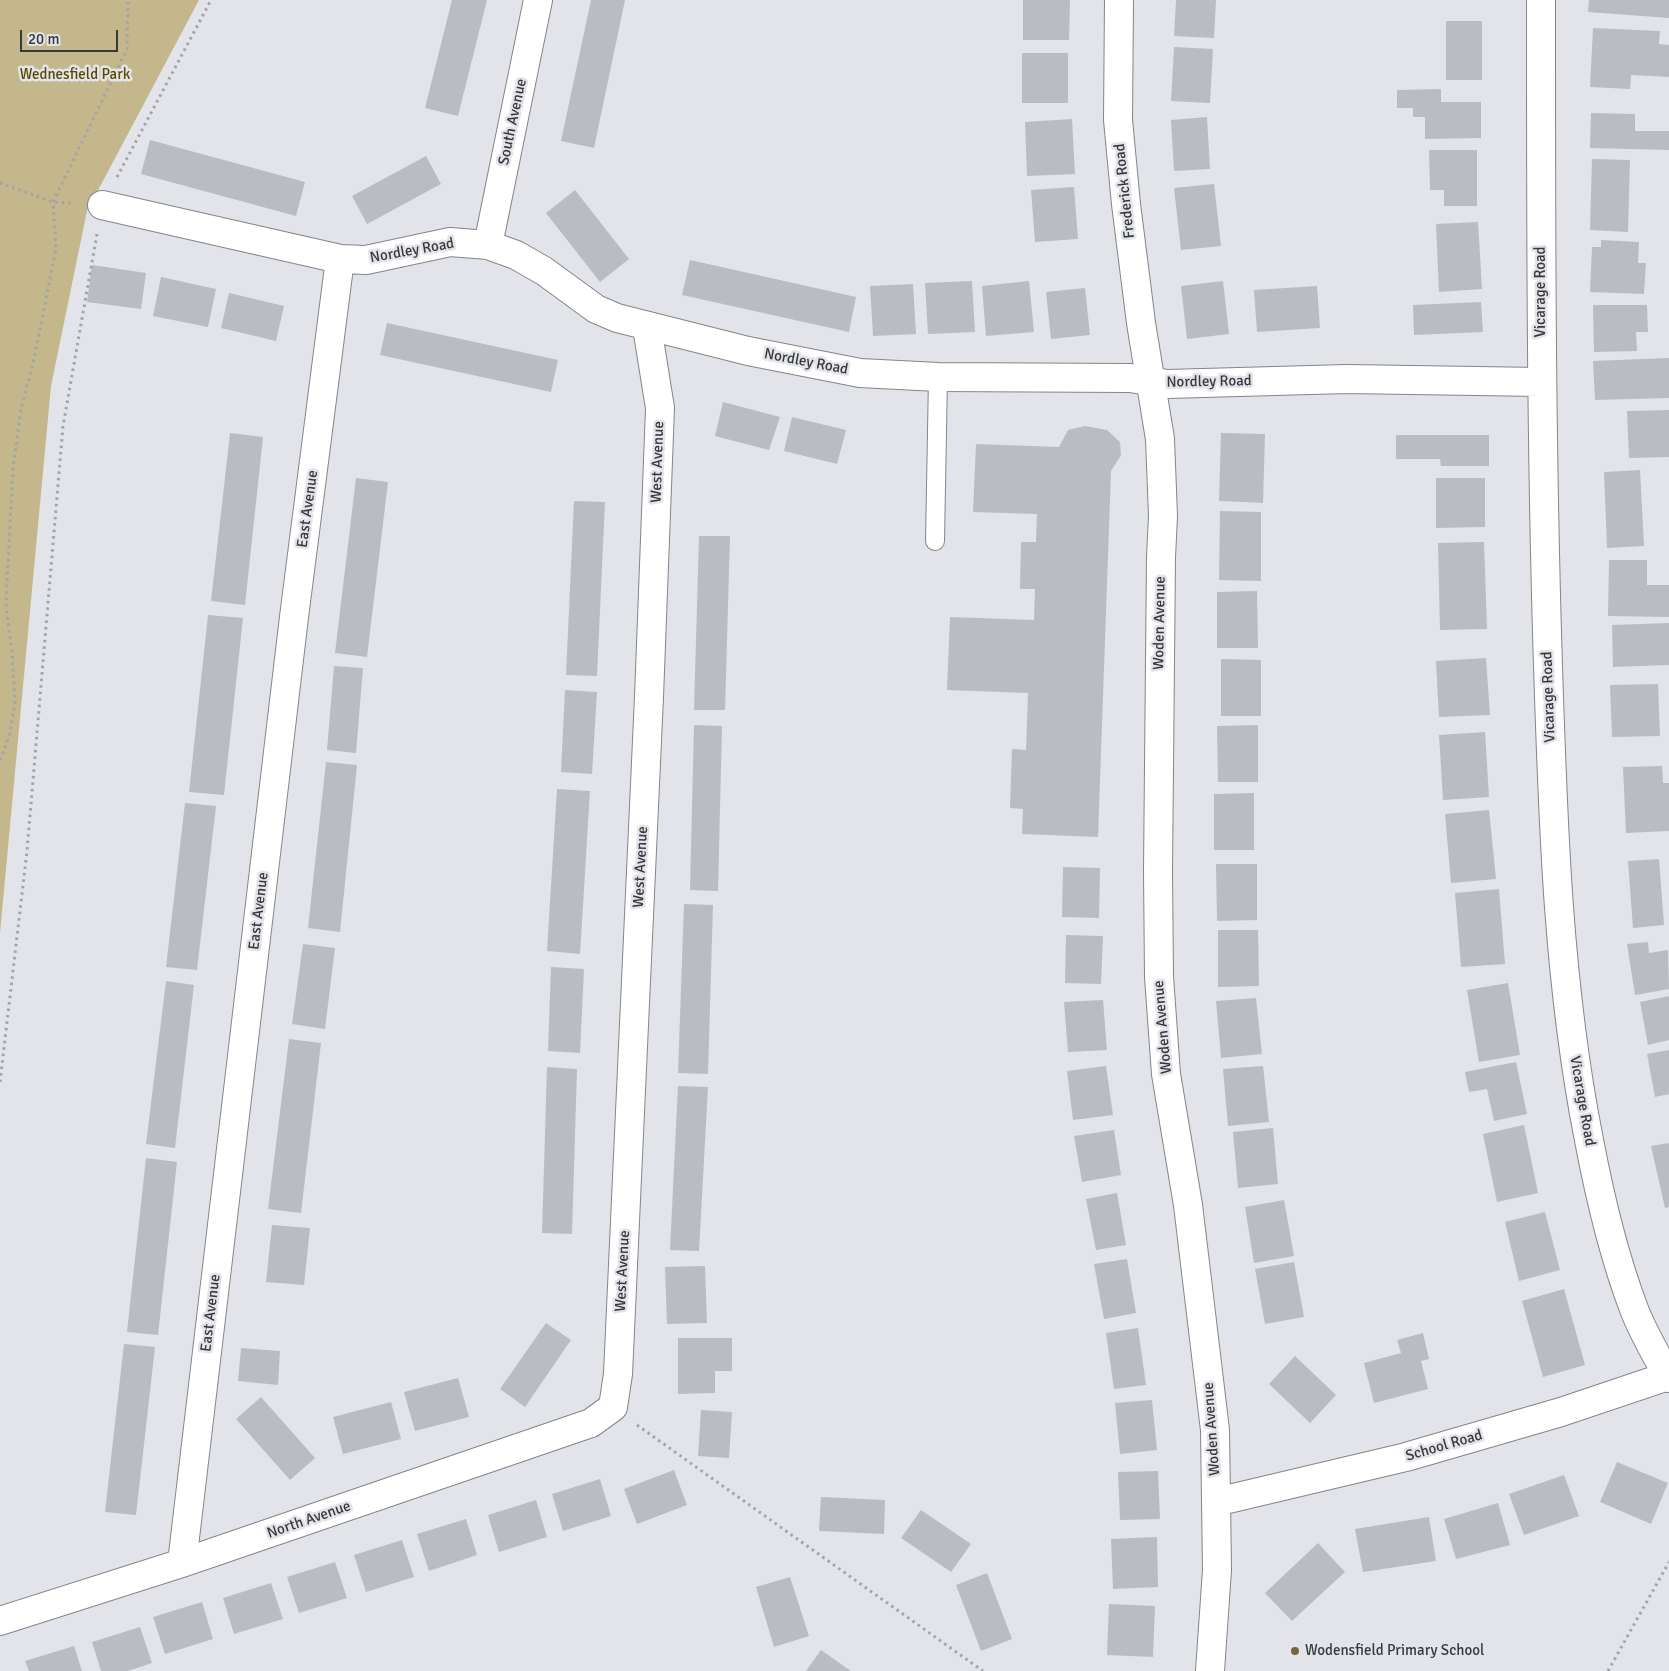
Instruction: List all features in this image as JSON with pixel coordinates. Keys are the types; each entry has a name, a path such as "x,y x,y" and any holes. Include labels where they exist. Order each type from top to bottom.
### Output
{"street":[{"name":"South Avenue","path":"488,245 538,0"},
{"name":"Frederick Road","path":"1119,0 1118,120 1126,204 1150,382"},
{"name":"Vicarage Road","path":"1541,0 1541,382 1550,751 1560,921 1568,1005 1580,1092 1612,1243 1635,1313 1669,1377"},
{"name":"Nordley Road","path":"102,205 340,259 366,260 450,242 488,245 516,255 544,271 596,309 617,318 748,351 860,373 938,378 1130,378 1167,384 1347,379 1541,382"},
{"name":"East Avenue","path":"182,1563 293,627 340,259"},
{"name":"West Avenue","path":"613,1407 618,1374 649,698 660,408 647,327"},
{"name":"Woden Avenue","path":"1150,382 1160,439 1162,516 1158,871 1159,977 1166,1074 1188,1205 1215,1430 1217,1570 1210,1671"},
{"name":"School Road","path":"1216,1502 1406,1457 1562,1412 1669,1377"},
{"name":"North Avenue","path":"0,1622 182,1563 591,1424 613,1407"}],"lane":[{"path":"935,541 938,378"}],"path":[{"path":"0,760 9,737 15,703 6,604 13,468 21,409 33,364 56,249 53,202 127,49 128,0"},
{"path":"0,1082 27,851 63,426 102,205 211,0"},
{"path":"0,183 53,202 102,205"},
{"path":"613,1407 983,1671"},
{"path":"1608,1671 1669,1562"}],"green space":[{"name":"Wednesfield Park","path":"0,0 199,0 87,211 51,386 0,933"}],"building":[{"path":"452,0 487,0 458,116 425,108"},
{"path":"591,0 625,0 594,148 561,141"},
{"path":"1023,0 1070,0 1069,40 1023,40"},
{"path":"1176,0 1216,0 1214,38 1174,36"},
{"path":"1589,0 1669,0 1669,18 1588,12"},
{"path":"1446,21 1482,21 1482,80 1446,80"},
{"path":"1593,28 1660,31 1659,44 1669,45 1669,77 1631,75 1630,89 1590,87"},
{"path":"1174,47 1213,49 1210,103 1171,101"},
{"path":"1022,53 1068,53 1068,103 1022,103"},
{"path":"1441,89 1441,102 1481,102 1481,138 1425,139 1425,117 1413,117 1413,108 1397,108 1397,90"},
{"path":"1591,113 1635,114 1635,131 1669,131 1669,150 1590,148"},
{"path":"1207,117 1210,169 1174,171 1171,120"},
{"path":"1072,119 1075,174 1027,176 1025,122"},
{"path":"150,140 305,182 296,216 141,174"},
{"path":"1429,150 1477,150 1477,206 1444,206 1444,190 1430,190"},
{"path":"426,156 441,184 367,224 352,196"},
{"path":"1592,159 1630,160 1628,232 1590,230"},
{"path":"1214,184 1221,246 1181,250 1174,188"},
{"path":"1074,187 1078,239 1035,242 1031,190"},
{"path":"575,190 629,259 600,282 546,213"},
{"path":"1478,222 1482,289 1439,292 1436,224"},
{"path":"1601,240 1639,242 1638,263 1646,263 1644,294 1590,292 1592,247 1601,247"},
{"path":"690,260 856,297 849,332 682,295"},
{"path":"92,265 146,273 141,309 87,302"},
{"path":"161,277 216,289 208,327 153,316"},
{"path":"972,281 975,332 928,334 925,283"},
{"path":"1029,281 1034,332 986,336 982,286"},
{"path":"1223,281 1229,334 1187,339 1181,286"},
{"path":"913,284 916,334 873,336 870,286"},
{"path":"1317,286 1320,328 1257,332 1254,290"},
{"path":"1085,288 1090,335 1051,339 1046,292"},
{"path":"229,293 284,306 276,341 221,328"},
{"path":"1481,302 1483,332 1414,335 1413,305"},
{"path":"1593,305 1647,305 1648,332 1636,332 1637,351 1594,352"},
{"path":"387,323 558,360 551,392 380,355"},
{"path":"1669,358 1669,398 1595,400 1593,361"},
{"path":"723,402 780,417 769,450 715,436"},
{"path":"1669,410 1669,457 1629,458 1627,411"},
{"path":"792,417 846,430 837,464 784,451"},
{"path":"1085,426 1107,430 1120,442 1121,455 1111,471 1098,837 1022,834 1023,809 1010,808 1012,749 1026,750 1028,693 947,690 950,617 1034,620 1035,589 1020,589 1021,542 1036,542 1037,514 973,512 976,444 1059,447 1068,430"},
{"path":"230,433 263,437 245,605 211,601"},
{"path":"1221,433 1265,434 1263,503 1219,501"},
{"path":"1396,435 1489,435 1489,466 1441,466 1440,459 1396,459"},
{"path":"1640,470 1644,546 1607,548 1604,472"},
{"path":"356,478 388,482 367,657 335,653"},
{"path":"1436,478 1485,478 1485,527 1436,528"},
{"path":"574,501 605,502 597,676 566,675"},
{"path":"1220,511 1261,512 1261,581 1219,580"},
{"path":"699,536 730,536 725,710 694,710"},
{"path":"1484,542 1487,629 1440,630 1438,543"},
{"path":"1609,560 1647,560 1647,585 1669,585 1669,617 1608,616"},
{"path":"1257,591 1258,648 1217,648 1217,592"},
{"path":"208,615 243,618 224,795 189,792"},
{"path":"1669,623 1669,665 1613,667 1612,625"},
{"path":"1486,658 1490,715 1439,717 1436,661"},
{"path":"1221,659 1261,660 1261,716 1221,716"},
{"path":"334,666 363,668 356,753 327,750"},
{"path":"1658,684 1660,736 1612,737 1610,685"},
{"path":"565,690 597,692 592,774 561,772"},
{"path":"694,725 722,726 718,891 690,890"},
{"path":"1258,725 1258,782 1218,782 1217,726"},
{"path":"1485,732 1489,797 1443,800 1439,735"},
{"path":"326,762 357,765 340,932 308,928"},
{"path":"1662,766 1663,783 1669,783 1669,831 1626,833 1623,767"},
{"path":"557,789 590,791 580,954 547,951"},
{"path":"1254,793 1254,850 1214,850 1214,794"},
{"path":"185,803 216,806 197,970 166,967"},
{"path":"1489,810 1496,879 1451,883 1445,814"},
{"path":"1659,859 1664,925 1633,928 1628,861"},
{"path":"1216,864 1257,864 1257,920 1217,921"},
{"path":"1063,867 1100,868 1099,918 1062,917"},
{"path":"1499,889 1505,964 1461,967 1455,893"},
{"path":"684,904 713,905 708,1074 678,1073"},
{"path":"1218,930 1258,930 1259,986 1218,987"},
{"path":"1066,935 1103,936 1101,984 1065,983"},
{"path":"1648,942 1649,953 1668,950 1669,989 1635,995 1627,944"},
{"path":"303,944 335,948 325,1029 292,1024"},
{"path":"551,967 584,969 580,1053 548,1051"},
{"path":"166,981 194,985 175,1148 146,1144"},
{"path":"1508,983 1520,1055 1479,1062 1467,990"},
{"path":"1669,996 1669,1040 1648,1045 1640,1002"},
{"path":"1256,998 1262,1054 1221,1058 1216,1001"},
{"path":"1103,1000 1107,1050 1068,1052 1064,1002"},
{"path":"289,1039 321,1043 301,1213 268,1209"},
{"path":"1669,1050 1669,1094 1655,1097 1647,1054"},
{"path":"1516,1062 1527,1114 1494,1121 1487,1089 1469,1092 1465,1072"},
{"path":"1106,1066 1113,1115 1073,1120 1067,1071"},
{"path":"1263,1066 1269,1122 1228,1126 1223,1069"},
{"path":"547,1067 577,1069 572,1234 542,1233"},
{"path":"678,1086 708,1087 699,1251 670,1250"},
{"path":"1524,1125 1538,1193 1497,1202 1483,1134"},
{"path":"1273,1128 1278,1184 1238,1188 1233,1132"},
{"path":"1114,1130 1121,1175 1082,1182 1074,1136"},
{"path":"1669,1143 1669,1207 1665,1208 1651,1146"},
{"path":"146,1158 177,1162 158,1335 127,1332"},
{"path":"1117,1193 1126,1245 1096,1250 1086,1199"},
{"path":"1284,1200 1294,1256 1254,1263 1245,1207"},
{"path":"1545,1212 1560,1270 1519,1281 1505,1222"},
{"path":"272,1225 310,1228 304,1285 266,1282"},
{"path":"1127,1259 1136,1313 1104,1319 1094,1264"},
{"path":"1294,1262 1304,1317 1265,1324 1255,1269"},
{"path":"705,1266 707,1323 667,1324 665,1267"},
{"path":"1564,1289 1585,1365 1543,1377 1522,1301"},
{"path":"546,1323 571,1340 525,1407 500,1389"},
{"path":"1138,1328 1146,1385 1114,1389 1106,1333"},
{"path":"1423,1333 1429,1359 1421,1361 1428,1389 1374,1403 1364,1363 1401,1353 1397,1340"},
{"path":"678,1338 732,1338 732,1371 715,1371 715,1393 678,1394"},
{"path":"124,1344 155,1347 136,1515 105,1512"},
{"path":"241,1348 280,1351 278,1385 238,1381"},
{"path":"1295,1356 1336,1395 1310,1423 1269,1384"},
{"path":"458,1378 469,1417 415,1431 404,1392"},
{"path":"261,1397 315,1458 290,1480 236,1419"},
{"path":"1152,1400 1157,1450 1120,1454 1115,1403"},
{"path":"391,1402 401,1439 343,1454 333,1417"},
{"path":"701,1410 732,1412 729,1458 698,1456"},
{"path":"1617,1462 1668,1483 1651,1524 1600,1502"},
{"path":"674,1470 687,1505 637,1524 624,1489"},
{"path":"1158,1471 1160,1519 1120,1520 1118,1472"},
{"path":"1564,1475 1579,1516 1524,1535 1509,1494"},
{"path":"600,1479 611,1516 563,1531 552,1494"},
{"path":"821,1497 885,1500 884,1534 819,1531"},
{"path":"536,1500 547,1537 499,1552 488,1515"},
{"path":"1498,1503 1510,1545 1456,1559 1444,1519"},
{"path":"921,1510 971,1544 951,1572 901,1538"},
{"path":"1429,1517 1436,1561 1363,1572 1355,1529"},
{"path":"466,1519 477,1555 429,1571 417,1534"},
{"path":"1157,1537 1158,1587 1113,1589 1111,1539"},
{"path":"402,1540 414,1577 366,1592 354,1555"},
{"path":"1318,1543 1345,1572 1292,1621 1265,1593"},
{"path":"335,1562 347,1598 299,1613 287,1577"},
{"path":"987,1573 1012,1639 981,1651 956,1585"},
{"path":"790,1577 809,1636 774,1647 756,1587"},
{"path":"271,1583 283,1619 234,1634 223,1598"},
{"path":"202,1602 213,1639 165,1654 153,1617"},
{"path":"1109,1604 1155,1606 1153,1657 1107,1655"},
{"path":"140,1627 152,1663 128,1671 101,1671 92,1642"},
{"path":"74,1646 82,1671 29,1671 25,1661"},
{"path":"821,1650 851,1671 806,1671"}],"place":[{"name":"Wodensfield Primary School","path":"1295,1651"}]}
